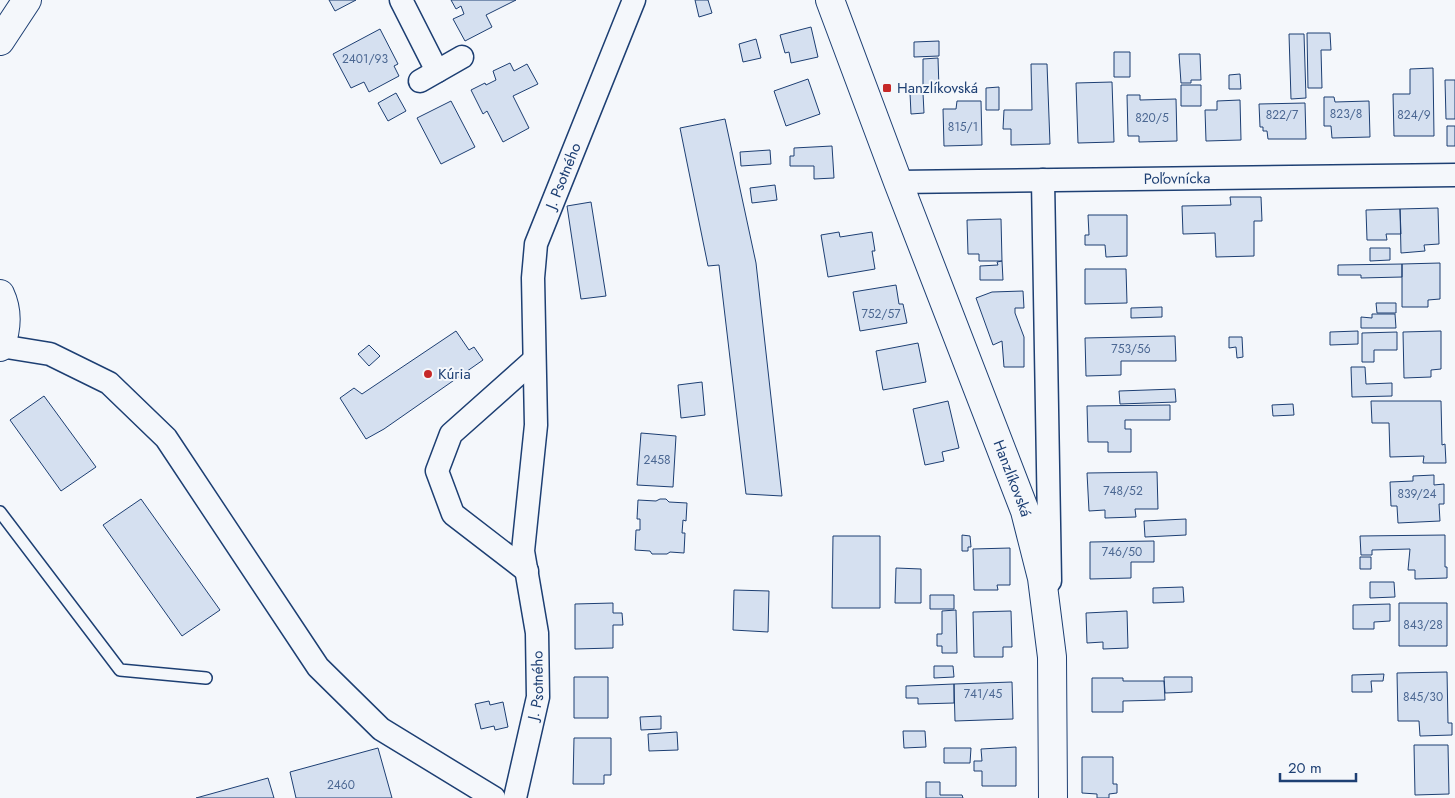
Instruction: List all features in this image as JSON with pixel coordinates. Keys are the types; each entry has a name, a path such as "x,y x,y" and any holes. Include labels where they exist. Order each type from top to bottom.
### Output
{"street":[{"path":"0,41 27,0"},
{"path":"401,0 428,76 462,57"},
{"name":"J. Psotného","path":"515,798 538,697 537,634 523,551 536,425 533,278 536,244 618,35 634,0"},
{"name":"Hanzlíkovská","path":"830,0 1025,511 1042,578 1052,657"},
{"name":"Poľovnícka","path":"898,182 1455,174"},
{"name":"Hanzlíkovská","path":"1043,180 1053,798"},
{"path":"0,294 6,312 6,329 0,346 50,354 109,383 166,438 318,667 381,729 494,798"},
{"path":"526,571 453,514 437,471 451,434 534,360"}],"lane":[{"path":"0,512 120,670 206,678"}],"building":[{"path":"329,0 356,0 335,11"},
{"path":"451,0 516,0 486,15 492,27 465,41 453,19 464,14 461,6 456,9"},
{"path":"695,0 708,0 712,13 699,17"},
{"path":"811,27 818,57 791,63 789,52 785,53 780,35"},
{"path":"380,29 398,64 394,66 399,76 369,92 364,82 351,88 333,54"},
{"path":"1307,33 1330,33 1331,50 1321,50 1322,88 1308,88"},
{"path":"1289,34 1304,34 1306,98 1291,99"},
{"path":"756,39 761,58 743,62 739,44"},
{"path":"939,41 939,56 914,57 914,42"},
{"path":"1114,52 1130,52 1130,77 1114,77"},
{"path":"1179,54 1200,54 1201,80 1181,83"},
{"path":"938,58 939,89 923,89 923,59"},
{"path":"510,63 514,71 527,64 538,84 513,96 529,128 503,142 487,111 483,114 471,90 496,80 493,71"},
{"path":"1031,64 1047,64 1050,144 1011,145 1011,129 1003,129 1004,110 1032,110"},
{"path":"1433,68 1434,136 1394,136 1393,94 1410,94 1410,69"},
{"path":"1240,74 1241,89 1229,89 1229,75"},
{"path":"808,79 820,114 786,126 774,91"},
{"path":"1445,80 1455,80 1455,119 1446,119"},
{"path":"1112,82 1114,142 1078,143 1076,83"},
{"path":"1181,85 1201,85 1201,106 1181,106"},
{"path":"999,87 999,110 986,110 986,88"},
{"path":"396,93 406,111 388,121 378,103"},
{"path":"910,93 923,93 924,113 911,114"},
{"path":"1127,95 1140,95 1140,100 1176,99 1177,141 1139,142 1139,136 1128,136"},
{"path":"1324,97 1334,97 1335,102 1369,101 1370,137 1332,138 1331,126 1324,126"},
{"path":"1240,100 1241,140 1206,141 1205,110 1217,110 1217,101"},
{"path":"451,101 475,147 441,164 417,118"},
{"path":"957,101 981,101 982,145 944,146 943,109 956,109"},
{"path":"1305,103 1306,139 1268,139 1267,131 1263,131 1263,127 1260,127 1259,104"},
{"path":"725,119 756,263 782,496 746,494 719,265 708,266 680,128"},
{"path":"1447,126 1455,126 1455,146 1447,146"},
{"path":"832,146 834,178 814,179 814,166 790,166 790,156 794,156 794,148"},
{"path":"770,150 771,164 741,166 740,152"},
{"path":"775,185 777,200 752,203 750,188"},
{"path":"1230,197 1261,197 1262,221 1254,221 1254,256 1216,257 1215,233 1183,234 1182,206 1231,205"},
{"path":"591,202 606,296 581,299 567,206"},
{"path":"1438,208 1439,244 1424,245 1425,251 1401,253 1400,209"},
{"path":"1400,209 1401,234 1386,234 1387,240 1367,240 1366,210"},
{"path":"1088,215 1127,215 1127,256 1106,257 1105,245 1085,245 1085,235 1089,235"},
{"path":"1001,219 1002,261 979,261 979,254 968,254 967,220"},
{"path":"839,232 840,237 872,232 875,251 872,251 875,269 828,277 821,235"},
{"path":"1370,248 1390,248 1390,260 1370,261"},
{"path":"1002,261 1003,280 980,280 980,266 998,265 997,262"},
{"path":"1440,263 1440,299 1428,300 1428,307 1402,307 1402,264"},
{"path":"1402,264 1402,277 1361,278 1361,275 1338,275 1338,265"},
{"path":"1085,269 1126,269 1127,303 1085,304"},
{"path":"896,285 899,304 903,304 907,323 860,331 853,292"},
{"path":"1023,291 1024,308 1015,308 1015,313 1024,337 1024,367 1004,367 1002,341 993,345 976,298 992,292"},
{"path":"1376,303 1396,303 1396,313 1377,313"},
{"path":"1162,307 1162,317 1131,318 1131,308"},
{"path":"1372,314 1395,314 1396,328 1361,328 1361,317 1372,318"},
{"name":"Kúria","path":"456,331 469,350 474,347 483,360 384,429 366,439 340,398 354,388 362,394"},
{"path":"1358,331 1358,344 1330,345 1330,332"},
{"path":"1441,331 1441,369 1431,370 1431,377 1404,378 1403,332"},
{"path":"1397,332 1397,350 1374,350 1374,362 1362,362 1362,333"},
{"path":"1175,336 1176,361 1121,361 1121,375 1086,376 1085,338"},
{"path":"1229,337 1242,337 1243,357 1237,358 1236,347 1229,348"},
{"path":"918,343 926,382 883,390 876,351"},
{"path":"369,345 380,356 369,366 358,354"},
{"path":"1351,367 1365,367 1366,384 1392,383 1392,396 1352,397"},
{"path":"702,382 705,415 681,418 678,385"},
{"path":"1175,389 1176,402 1120,404 1119,391"},
{"path":"44,396 96,467 61,491 10,420"},
{"path":"948,401 959,448 942,452 944,461 925,465 913,409"},
{"path":"1371,401 1441,401 1442,445 1445,444 1446,463 1423,463 1424,456 1390,457 1389,423 1372,423"},
{"path":"1293,404 1294,415 1273,416 1272,405"},
{"path":"1170,405 1170,420 1125,420 1125,429 1131,429 1131,452 1108,452 1108,442 1088,442 1087,406"},
{"path":"641,433 676,436 673,487 637,485"},
{"path":"1157,472 1158,509 1135,509 1136,517 1105,518 1105,510 1089,511 1087,473"},
{"path":"1434,475 1434,485 1444,484 1444,504 1439,504 1440,521 1398,523 1397,506 1391,506 1390,482 1413,481 1413,476"},
{"path":"141,499 220,610 182,636 103,525"},
{"path":"666,499 669,502 687,503 686,521 683,520 682,533 685,533 684,553 652,554 650,551 635,550 636,530 640,530 640,519 637,519 638,500 656,501"},
{"path":"1186,519 1186,535 1145,537 1144,521"},
{"path":"962,535 970,536 971,547 968,547 968,551 962,551"},
{"path":"1445,535 1447,578 1415,579 1415,570 1408,570 1410,549 1372,550 1372,555 1361,555 1360,536"},
{"path":"833,536 880,536 880,608 832,608"},
{"path":"1154,541 1154,562 1131,562 1131,578 1090,579 1090,542"},
{"path":"1010,548 1010,585 997,585 998,590 974,590 973,549"},
{"path":"1360,557 1371,557 1371,569 1360,569"},
{"path":"896,568 921,569 921,603 895,603"},
{"path":"1370,582 1394,582 1395,597 1370,598"},
{"path":"1183,587 1184,602 1153,603 1153,588"},
{"path":"734,590 769,591 768,632 733,630"},
{"path":"930,595 954,595 954,609 930,609"},
{"path":"613,603 613,613 622,613 623,625 613,625 613,648 575,649 575,604"},
{"path":"1399,603 1447,603 1447,646 1399,646"},
{"path":"1390,604 1390,621 1374,622 1374,629 1353,629 1353,605"},
{"path":"956,610 957,653 942,653 942,646 937,646 937,634 942,634 942,611"},
{"path":"1011,611 1012,647 1003,647 1003,657 974,657 973,612"},
{"path":"1127,611 1128,648 1103,649 1103,642 1087,643 1086,613"},
{"path":"934,666 953,666 954,677 934,678"},
{"path":"1447,672 1448,723 1452,723 1452,735 1420,736 1419,721 1398,721 1397,673"},
{"path":"1384,674 1383,681 1371,681 1372,692 1352,692 1352,675"},
{"path":"574,677 608,677 608,718 574,718"},
{"path":"1164,677 1192,677 1192,692 1165,693"},
{"path":"1092,678 1123,678 1123,681 1164,681 1165,700 1123,701 1123,712 1092,712"},
{"path":"1012,682 1013,719 955,721 954,684"},
{"path":"954,684 954,703 918,704 918,698 906,698 906,686"},
{"path":"489,701 490,705 503,702 508,727 495,730 494,726 481,729 475,704"},
{"path":"661,716 661,729 641,730 640,717"},
{"path":"903,731 925,731 926,747 904,748"},
{"path":"677,732 678,750 649,751 648,734"},
{"path":"574,738 611,738 611,775 604,775 604,784 573,784"},
{"path":"1414,745 1448,745 1449,794 1415,795"},
{"path":"1016,747 1016,786 982,786 982,771 974,771 974,761 982,761 981,749"},
{"path":"378,748 392,798 296,798 290,772"},
{"path":"944,748 971,748 970,763 944,763"},
{"path":"1082,757 1113,757 1113,784 1117,784 1117,793 1109,794 1109,798 1097,798 1097,794 1082,793"},
{"path":"268,778 274,798 196,798"},
{"path":"926,782 940,782 940,795 962,795 963,798 926,798"}],"place":[{"name":"Hanzlíkovská","path":"887,88"},
{"name":"Kúria","path":"428,374"}]}
